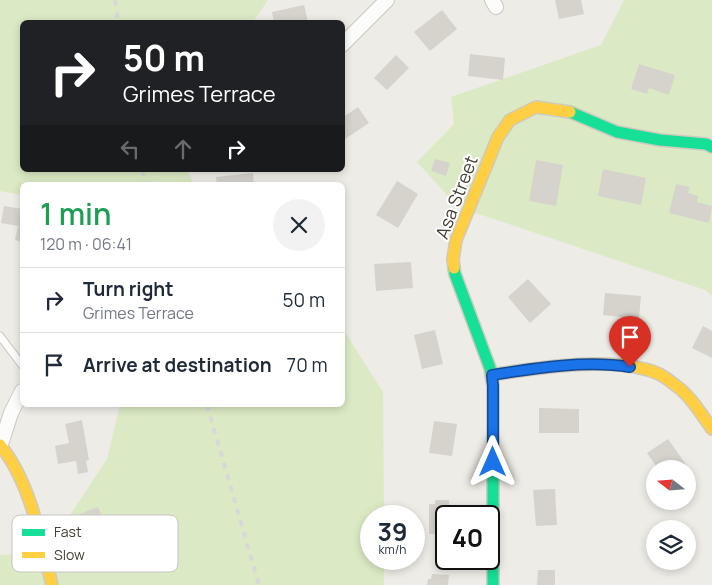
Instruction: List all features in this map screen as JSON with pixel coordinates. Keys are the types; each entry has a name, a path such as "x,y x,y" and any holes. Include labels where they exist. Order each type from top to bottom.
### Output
{"street":[{"path":"345,42 387,0"},
{"name":"Asa Street","path":"493,585 492,375 455,274 453,259 456,240 498,137 510,120 536,107 566,110 617,132 660,140 706,144 712,147"},
{"path":"492,375 539,368 614,364 646,369 668,381 688,397 712,429"},
{"path":"20,395 11,413 0,445 16,466 32,515"},
{"path":"49,572 52,585"}],"lane":[{"path":"0,336 20,362"}],"green space":[{"path":"0,0 268,0 254,20 20,20 20,172 188,172 193,182 20,182 20,195 0,191"},
{"path":"624,0 712,0 712,296 705,290 458,207 417,162 454,124 451,97 601,45"},
{"path":"345,332 383,392 384,505 360,505 360,570 384,570 384,585 0,585 0,555 12,554 12,572 178,572 178,515 70,515 107,459 120,407 345,407"}],"building":[{"path":"555,0 581,0 584,14 559,19"},
{"path":"304,5 308,20 274,20 272,12"},
{"path":"442,10 457,29 430,51 414,32"},
{"path":"470,54 505,58 503,80 468,76"},
{"path":"396,55 409,68 387,90 374,78"},
{"path":"639,64 675,75 669,95 649,88 647,94 631,89"},
{"path":"358,107 369,123 345,139 345,116"},
{"path":"435,159 450,163 446,176 431,171"},
{"path":"536,160 563,165 556,206 529,201"},
{"path":"603,169 646,178 641,205 598,196"},
{"path":"253,173 254,182 217,182 216,177"},
{"path":"397,181 418,194 398,228 376,215"},
{"path":"676,184 690,187 688,193 698,196 697,202 712,206 709,223 669,213"},
{"path":"4,206 20,209 20,241 15,240 18,226 1,223"},
{"path":"411,262 413,288 376,291 374,264"},
{"path":"528,279 551,304 530,323 508,297"},
{"path":"605,293 641,296 639,319 603,315"},
{"path":"703,326 712,331 712,358 692,348"},
{"path":"435,330 443,364 422,369 414,335"},
{"path":"539,408 579,409 579,433 539,433"},
{"path":"82,420 89,460 86,461 88,472 78,474 76,461 58,464 55,446 69,443 65,424"},
{"path":"434,421 457,424 452,456 429,453"},
{"path":"668,439 683,460 652,460 647,453"},
{"path":"555,489 557,525 536,526 533,490"},
{"path":"435,500 449,500 449,505 435,505 435,534 429,534 429,504 435,504"},
{"path":"98,507 101,515 77,515"},
{"path":"538,570 555,570 555,585 537,585"},
{"path":"432,574 449,575 448,585 427,585 428,579 431,579"}],"railway":[{"path":"115,0 118,20"},
{"path":"143,172 145,182"},
{"path":"208,407 259,585"}],"traffic: fast":[{"path":"570,112 617,132 660,140 706,144 712,147"},
{"path":"454,268 490,368 493,386 493,585"}],"traffic: slow":[{"path":"454,268 453,259 456,240 498,137 510,120 536,107 570,112"},
{"path":"491,375 548,367 588,364 608,364 648,370 665,377 681,389 712,429"},
{"path":"0,445 19,476 34,515"},
{"path":"49,572 52,585"}],"route":[{"path":"493,462 492,375 539,368 614,364 630,367"}]}
